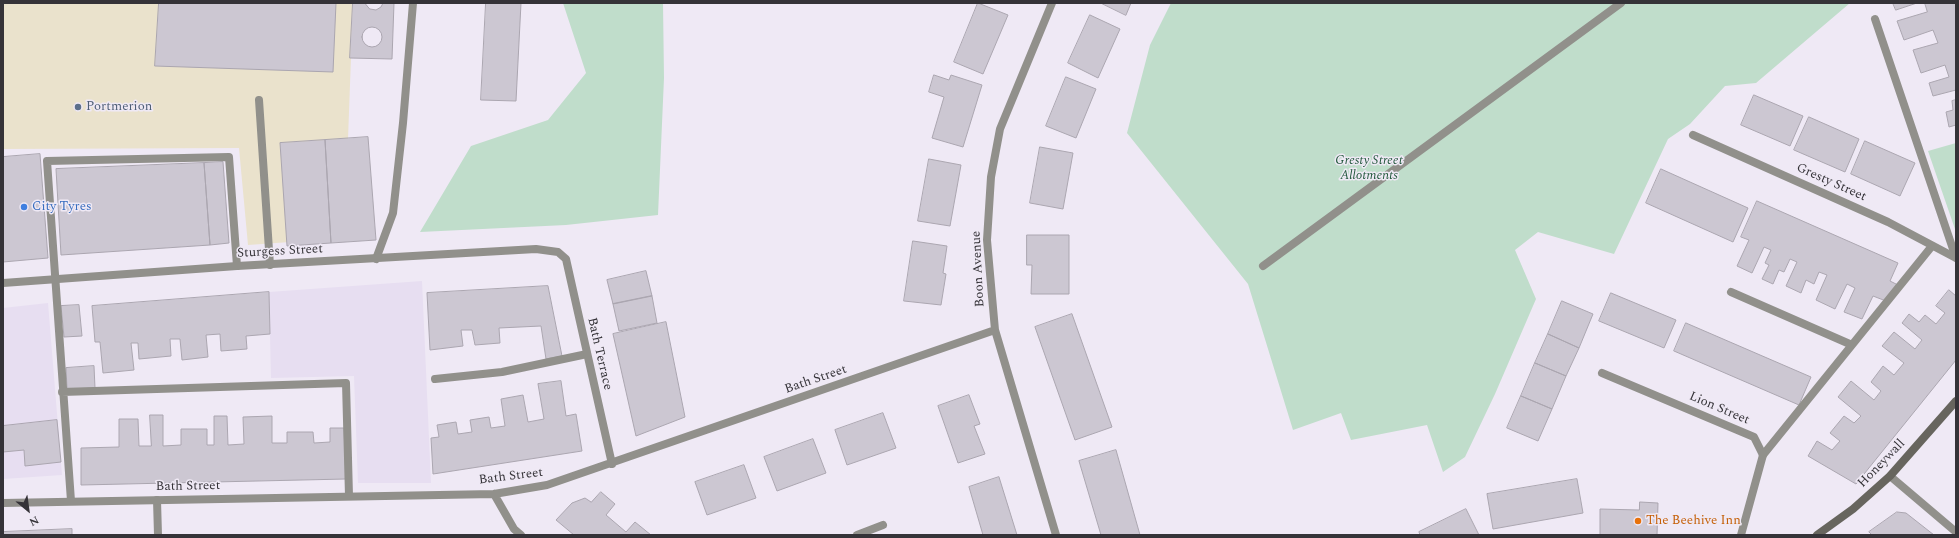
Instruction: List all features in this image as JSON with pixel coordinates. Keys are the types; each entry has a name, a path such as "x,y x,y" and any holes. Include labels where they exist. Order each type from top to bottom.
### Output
{"street":[{"path":"376,259 392,213 403,123 413,3"},
{"name":"Boon Avenue","path":"1052,3 1000,129 991,177 987,240 995,330 1056,535"},
{"path":"1263,266 1621,3"},
{"path":"1875,19 1956,258"},
{"path":"259,100 270,265"},
{"name":"Gresty Street","path":"1693,135 1888,222 1956,258"},
{"path":"71,501 62,392 56,280 47,161 229,157 237,266"},
{"path":"1741,535 1763,455 1932,246"},
{"name":"Sturgess Street","path":"3,283 237,266 536,249 558,252"},
{"name":"Bath Terrace","path":"558,252 566,259 612,464"},
{"path":"1731,292 1852,345"},
{"name":"Bath Street","path":"3,503 494,494 547,485 612,464 995,330"},
{"path":"436,379 502,372 587,354"},
{"name":"Lion Street","path":"1602,373 1754,436 1763,455"},
{"path":"62,392 346,383 349,496"},
{"name":"Honeywall","path":"1817,535 1852,509 1890,476 1956,401"},
{"path":"1890,476 1956,532"},
{"path":"494,494 514,529 521,535"},
{"path":"157,500 158,535"},
{"path":"857,535 883,525"}],"shaded area":[{"name":"Portmerion","path":"3,3 353,3 348,139 290,242 248,245 239,148 3,149"},
{"path":"422,281 431,483 358,483 354,376 271,378 269,292"},
{"path":"48,303 62,475 3,479 3,308"}],"green space":[{"path":"563,3 663,3 664,78 658,215 566,225 420,232 471,146 548,120 586,73"},
{"name":"Gresty Street Allotments","path":"1171,3 1850,3 1756,83 1725,86 1690,124 1668,139 1614,254 1538,232 1515,250 1536,299 1495,394 1465,457 1443,472 1427,425 1351,440 1341,413 1293,430 1248,284 1127,133 1150,45"},
{"path":"1956,143 1956,232 1928,151"}],"building":[{"path":"159,3 336,3 333,72 155,66"},
{"path":"353,3 394,3 392,59 350,58"},
{"path":"365,3 383,3 381,7 376,10 370,9"},
{"path":"486,3 521,3 516,101 481,100"},
{"path":"978,3 1008,15 983,74 954,62"},
{"path":"1101,3 1131,3 1126,15"},
{"path":"1893,3 1917,3 1896,10"},
{"path":"1925,3 1956,3 1956,90 1933,96 1929,83 1949,77 1945,65 1921,73 1913,50 1938,43 1933,30 1904,40 1897,21 1927,12"},
{"path":"1090,15 1120,29 1098,78 1068,63"},
{"path":"372,27 379,30 382,37 379,44 372,47 365,44 362,37 365,30"},
{"path":"934,75 949,80 951,75 982,85 963,147 932,138 944,97 929,92"},
{"path":"1066,77 1096,89 1076,138 1046,126"},
{"path":"1754,95 1803,116 1790,146 1741,125"},
{"path":"1956,100 1956,125 1949,127 1946,112 1953,110 1952,101"},
{"path":"1809,117 1859,139 1845,172 1794,150"},
{"path":"368,137 376,240 331,243 325,140"},
{"path":"325,140 331,243 287,246 280,143"},
{"path":"1865,141 1915,163 1900,196 1851,174"},
{"path":"1040,147 1073,153 1063,209 1030,203"},
{"name":"City Tyres","path":"40,154 48,258 3,262 3,157"},
{"path":"929,159 961,165 950,226 918,221"},
{"path":"223,162 229,243 210,245 204,163"},
{"path":"204,163 210,245 61,255 56,169"},
{"path":"1661,169 1748,208 1733,242 1646,203"},
{"path":"1757,201 1898,263 1890,281 1898,285 1886,301 1873,296 1862,319 1844,312 1855,288 1847,284 1835,309 1816,300 1827,275 1819,272 1814,284 1806,280 1801,293 1786,286 1797,262 1790,259 1784,272 1779,270 1773,284 1762,279 1769,265 1765,263 1771,250 1764,247 1752,273 1737,266 1749,240 1741,237"},
{"path":"1027,235 1069,235 1069,294 1031,294 1032,265 1027,265"},
{"path":"913,241 947,246 943,273 946,274 941,305 904,301"},
{"path":"646,271 652,296 613,304 607,280"},
{"path":"548,286 562,356 546,359 541,326 499,328 500,343 475,345 472,330 461,330 463,346 430,350 427,293"},
{"path":"1949,290 1956,296 1956,360 1856,484 1808,456 1817,441 1832,450 1840,441 1830,433 1844,416 1854,423 1861,416 1838,397 1851,381 1874,400 1881,391 1871,382 1883,366 1894,375 1904,363 1882,346 1894,332 1915,349 1922,340 1902,323 1909,314 1919,322 1925,315 1936,324 1945,313 1936,306"},
{"path":"269,292 270,334 246,336 247,349 221,351 220,334 206,335 208,357 182,360 180,339 170,339 171,356 139,359 138,343 131,343 134,370 103,373 100,342 95,342 92,306"},
{"path":"1611,293 1676,320 1664,348 1599,321"},
{"path":"652,296 657,323 619,331 613,304"},
{"path":"1562,301 1593,314 1579,348 1548,334"},
{"path":"79,305 82,336 64,337 61,306"},
{"path":"1072,314 1112,427 1075,440 1035,327"},
{"path":"666,322 685,417 636,436 613,334"},
{"path":"1686,323 1811,377 1799,405 1674,351"},
{"path":"1548,334 1579,348 1566,376 1535,363"},
{"path":"1535,363 1566,376 1552,409 1521,396"},
{"path":"94,366 95,388 67,389 66,368"},
{"path":"561,381 566,416 576,414 582,451 433,474 431,438 439,437 437,425 456,422 458,434 472,432 470,420 489,417 491,428 505,426 501,399 523,395 528,422 544,419 538,384"},
{"path":"969,395 980,424 974,426 985,454 958,463 938,406"},
{"path":"1521,396 1552,409 1538,441 1507,428"},
{"path":"883,413 896,448 847,465 835,430"},
{"path":"150,415 163,415 163,446 181,445 181,429 207,429 207,445 214,445 214,416 227,416 228,445 244,444 243,417 272,416 272,443 287,443 287,432 313,432 314,443 330,442 330,428 344,428 346,479 81,485 81,448 119,447 119,419 138,419 139,446 151,446"},
{"path":"57,420 61,462 25,466 24,450 3,452 3,426"},
{"path":"813,439 826,473 777,491 764,457"},
{"path":"1116,450 1140,535 1101,535 1079,461"},
{"path":"744,465 756,498 707,515 695,482"},
{"path":"999,477 1017,535 983,535 969,487"},
{"path":"1577,479 1583,513 1493,529 1487,494"},
{"path":"601,492 615,504 606,515 626,532 635,522 651,535 574,535 556,520 572,503 585,498 591,502"},
{"path":"1640,502 1658,503 1657,535 1600,535 1600,509 1639,510"},
{"path":"1466,509 1479,535 1420,535 1419,532"},
{"path":"1897,512 1906,513 1934,535 1872,535 1869,532"},
{"path":"72,529 72,535 3,535 3,532"}],"place":[{"name":"Portmerion","path":"78,107"},
{"name":"City Tyres","path":"24,207"},
{"name":"The Beehive Inn","path":"1638,521"}]}
